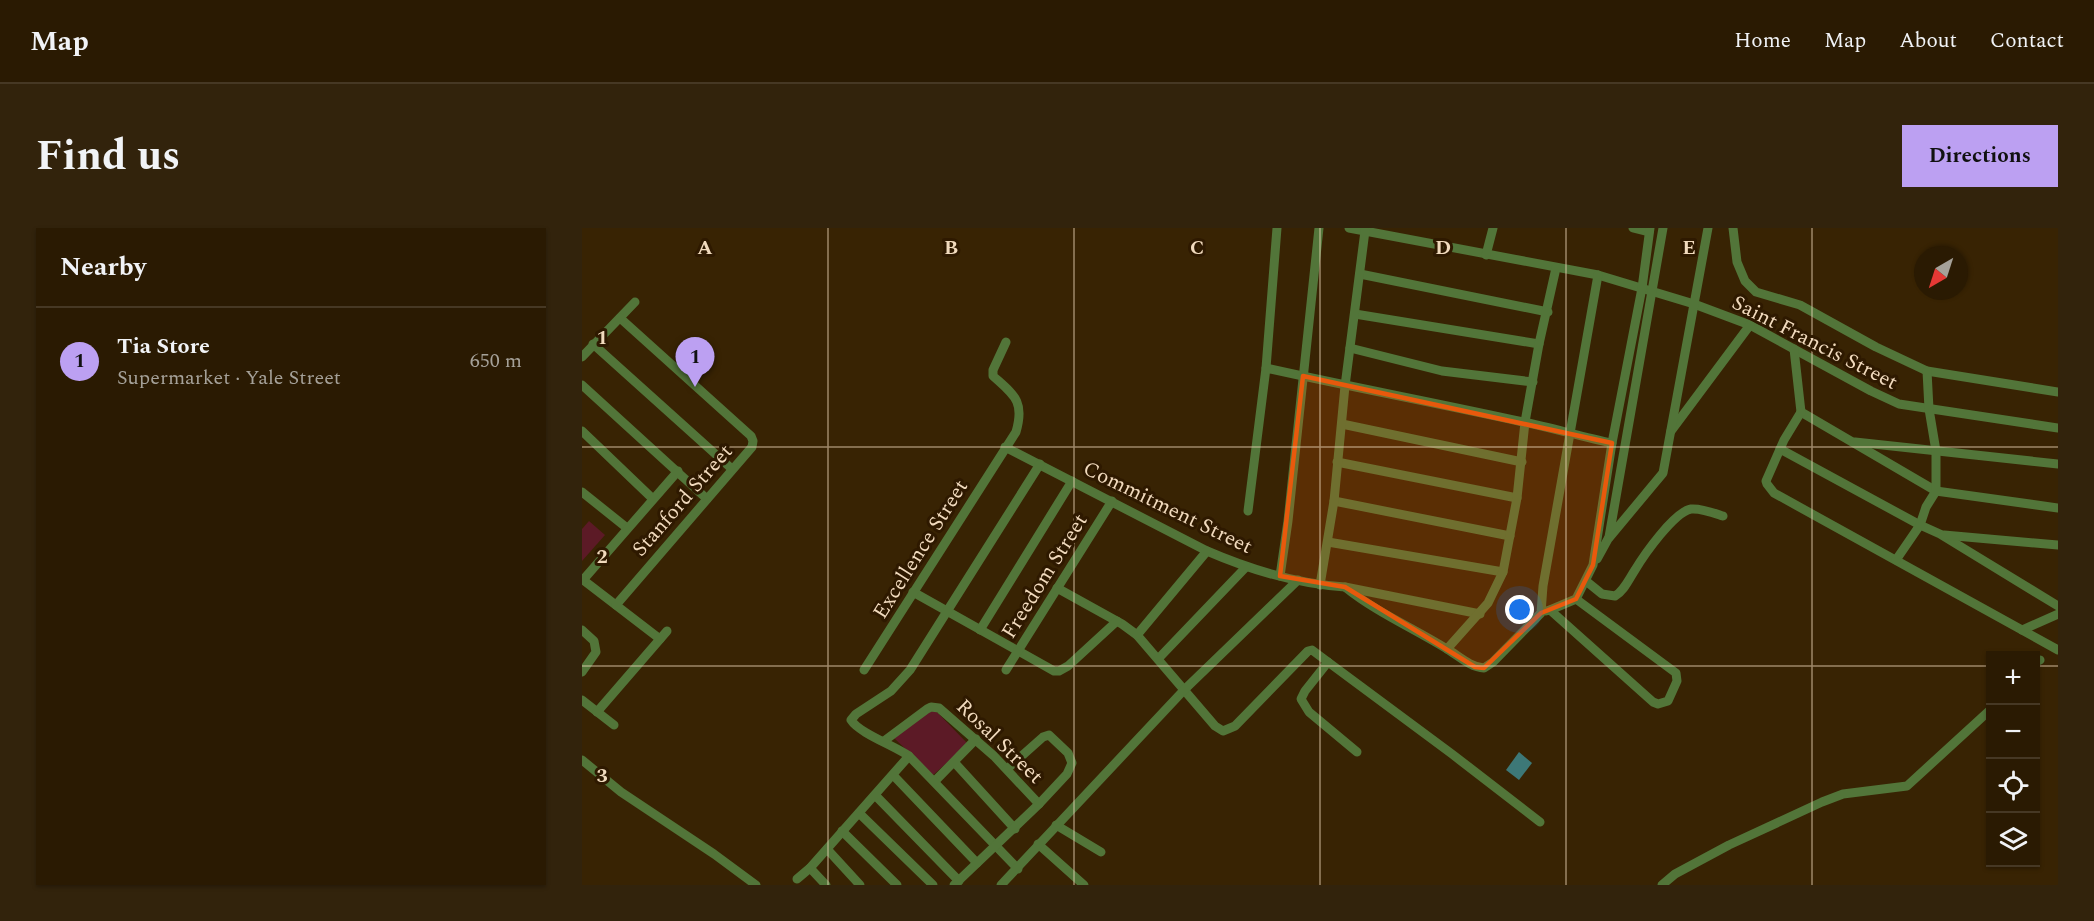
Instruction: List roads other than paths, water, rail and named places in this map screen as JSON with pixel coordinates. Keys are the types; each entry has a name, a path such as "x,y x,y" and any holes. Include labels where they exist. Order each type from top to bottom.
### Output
{"street":[{"path":"1248,511 1266,368 1277,228"},
{"path":"1280,576 1288,522 1319,228"},
{"name":"Saint Francis Street","path":"1349,228 1598,275 1694,304 1750,325 1887,400 1906,406 2058,428"},
{"path":"1486,255 1493,228"},
{"path":"1608,539 1647,289 1650,230 1633,228"},
{"path":"1593,564 1612,443 1663,228"},
{"path":"1345,587 1360,599 1475,667 1484,668 1545,611 1576,599 1608,539 1663,473 1708,228"},
{"path":"1733,228 1737,262 1745,281 1755,292 1800,305 1876,348 1926,371 2058,392"},
{"path":"1320,585 1334,501 1345,387 1365,231"},
{"path":"1447,649 1480,614 1492,597 1503,572 1517,498 1525,422 1556,268"},
{"path":"1360,274 1548,312"},
{"path":"1545,611 1570,434 1598,275"},
{"path":"582,357 635,302"},
{"path":"1355,314 1539,344"},
{"name":"Stanford Street","path":"616,605 752,447 753,441 751,436 620,318"},
{"path":"1669,434 1750,325"},
{"name":"Excellence Street","path":"864,670 1016,432 1020,411 1010,390 993,376 993,370 1006,342"},
{"path":"593,344 732,469"},
{"path":"1350,348 1442,371 1533,382"},
{"path":"1794,349 1801,412 1780,449 1766,481 1774,493 2058,650"},
{"path":"1266,368 1345,387 1525,422 1612,443"},
{"path":"1896,560 1920,525 1926,507 1936,491 1936,451 1926,371"},
{"path":"582,385 707,499"},
{"path":"1801,412 1936,491 2058,508"},
{"path":"1341,424 1522,462"},
{"path":"582,431 653,499"},
{"path":"1851,441 2058,464"},
{"name":"Commitment Street","path":"1005,447 1207,550 1246,567 1320,585 1345,587 1480,614"},
{"path":"1780,449 1920,525 1941,534 2058,606"},
{"path":"1337,462 1517,498"},
{"path":"1018,868 909,756 857,727 851,720 904,679 1040,464"},
{"path":"660,639 582,580 678,471"},
{"path":"980,630 1072,481"},
{"path":"582,492 627,528"},
{"name":"Freedom Street","path":"1006,670 1113,501"},
{"path":"1334,501 1510,536"},
{"path":"1586,581 1602,594 1615,596 1623,589 1643,557 1675,518 1684,511 1693,509 1723,516"},
{"path":"1941,534 2058,544"},
{"path":"1328,542 1503,572"},
{"path":"1137,635 1207,550"},
{"path":"1158,659 1246,567"},
{"path":"1001,885 1184,690 1298,580"},
{"path":"1057,588 1117,621 1137,635 1220,729 1227,730 1235,726 1308,651 1316,651 1540,822"},
{"path":"913,592 1048,668 1059,671 1068,666 1117,621"},
{"path":"1545,611 1653,702 1658,704 1668,701 1677,681 1676,673 1576,599"},
{"path":"2022,630 2058,614"},
{"path":"582,630 594,641 596,652 582,672"},
{"path":"597,712 667,631"},
{"path":"1328,662 1301,699 1309,712 1357,752"},
{"path":"582,700 614,725"},
{"name":"Rosal Street","path":"884,741 927,709 935,707 943,711 976,740 1039,804"},
{"path":"1662,885 1675,874 1709,856 1822,802 1843,794 1907,786 1986,714"},
{"path":"875,795 957,883 1039,804 1067,774 1072,763 1068,753 1048,735 1006,769"},
{"path":"935,781 976,740"},
{"path":"797,879 810,868 909,756"},
{"path":"582,760 621,792 756,885"},
{"path":"954,762 1015,829"},
{"path":"893,775 977,863"},
{"path":"859,813 933,885"},
{"path":"1056,825 1101,852"},
{"path":"842,831 897,885"},
{"path":"1038,844 1084,885"},
{"path":"827,849 860,885"},
{"path":"810,868 826,885"}],"water":[{"path":"1519,752 1532,763 1519,780 1506,770"}],"place":[{"name":"Tia Store","path":"695,387"}]}
